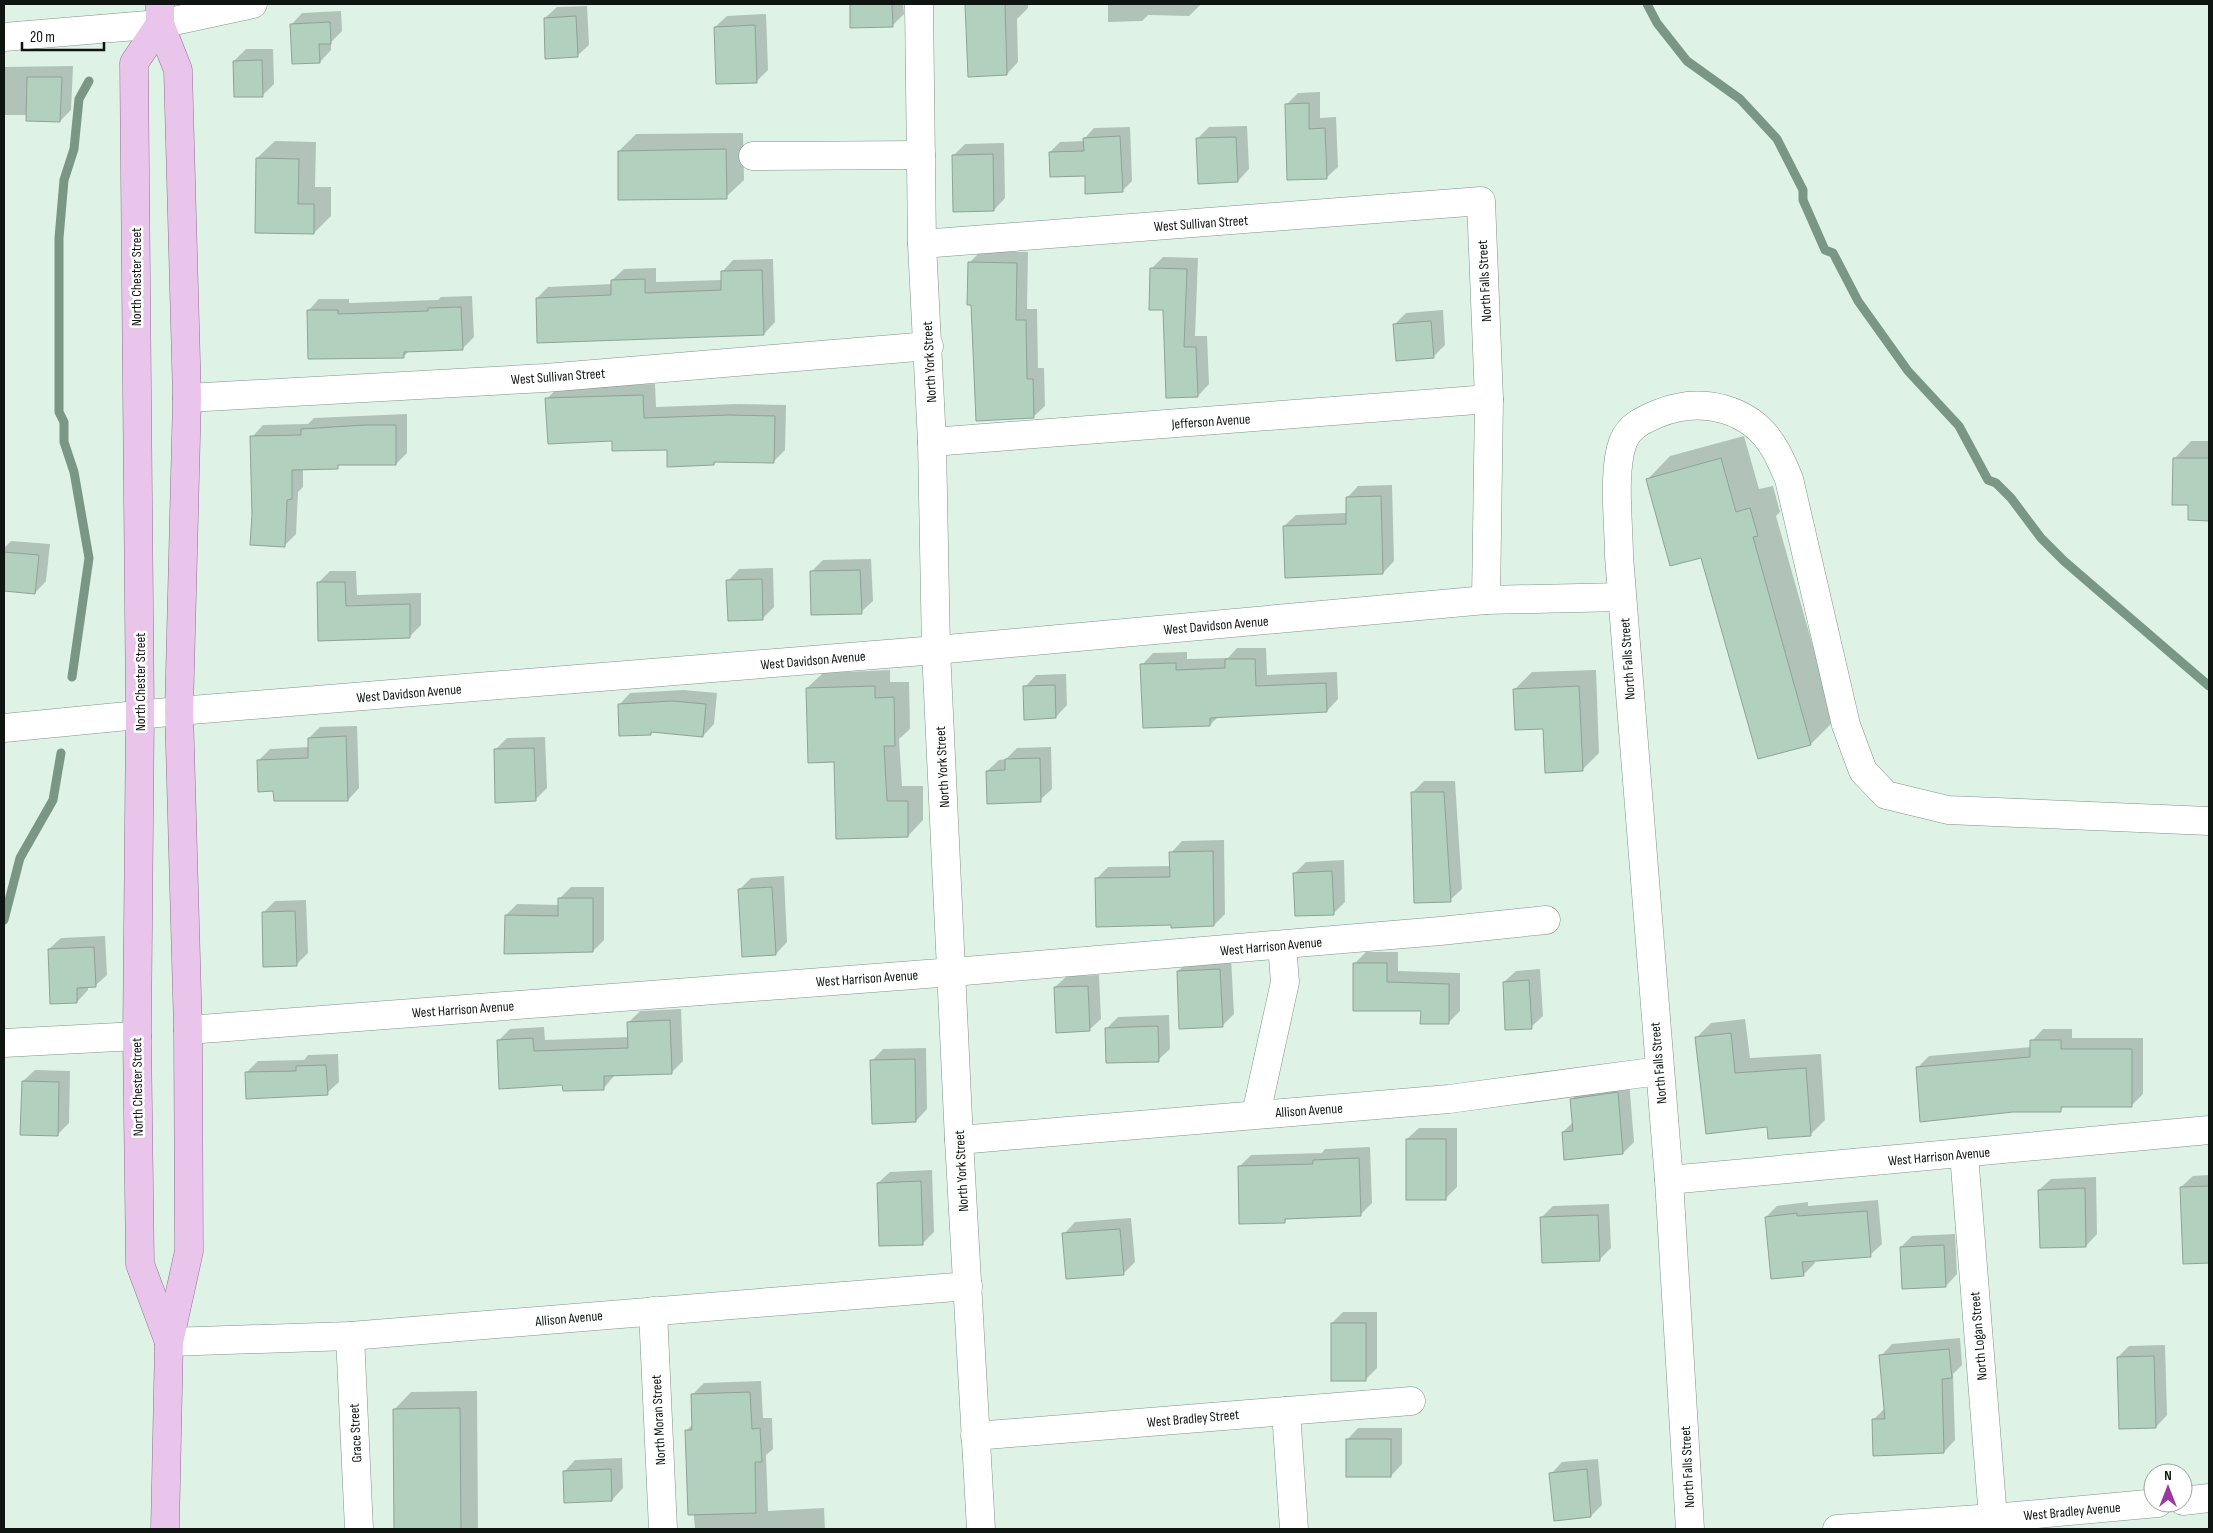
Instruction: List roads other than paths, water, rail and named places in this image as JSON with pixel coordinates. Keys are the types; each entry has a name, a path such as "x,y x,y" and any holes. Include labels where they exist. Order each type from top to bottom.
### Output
{"main road":[{"name":"North Chester Street","path":"160,14 178,70 186,398 179,711 188,1030 189,1251 169,1342 165,1529"},
{"name":"North Chester Street","path":"160,14 134,63 140,715 136,1036 140,1264 169,1342"}],"street":[{"path":"4,37 160,14 253,4"},
{"name":"North York Street","path":"919,4 922,244 929,346 936,650 953,972 959,1140 981,1529"},
{"path":"753,156 921,154"},
{"name":"West Sullivan Street","path":"922,244 1481,201"},
{"name":"North Falls Street","path":"1481,201 1489,399 1486,600"},
{"name":"West Sullivan Street","path":"186,398 545,378 929,346"},
{"name":"Jefferson Avenue","path":"932,442 1489,399"},
{"name":"North Falls Street","path":"1690,1529 1669,1180 1658,1071 1622,597 1618,463 1623,441 1636,423 1674,407 1710,404 1737,414 1762,432 1776,450 1789,479 1846,725 1863,771 1886,795 1948,810 2209,821"},
{"name":"West Davidson Avenue","path":"4,728 179,711 936,650 1486,600 1622,597"},
{"name":"West Harrison Avenue","path":"188,1030 953,972 1282,945 1546,920"},
{"path":"1256,1114 1286,982 1282,945"},
{"path":"4,1043 136,1036"},
{"name":"Allison Avenue","path":"959,1140 1449,1099 1658,1071"},
{"name":"West Harrison Avenue","path":"1669,1180 2209,1130"},
{"name":"North Logan Street","path":"1964,1154 1993,1518"},
{"name":"Allison Avenue","path":"169,1342 350,1336 968,1286"},
{"name":"North Moran Street","path":"653,1311 663,1529"},
{"name":"Grace Street","path":"350,1336 359,1529"},
{"name":"West Bradley Street","path":"975,1436 1411,1402"},
{"path":"1286,1411 1294,1529"},
{"path":"2193,1500 2209,1498"},
{"name":"West Bradley Avenue","path":"1837,1529 1993,1518 2071,1520 2143,1506"}],"waterway":[{"path":"1647,4 1657,23 1687,61 1740,99 1777,139 1803,190 1803,200 1825,250 1833,253 1858,301 1908,371 1959,426 1988,480 1996,483 2011,498 2041,538 2064,561 2209,686"},
{"path":"72,677 89,558 74,472 64,442 64,422 59,412 59,238 64,180 74,149 79,99 89,81"},
{"path":"4,920 20,858 53,800 61,753"}]}
